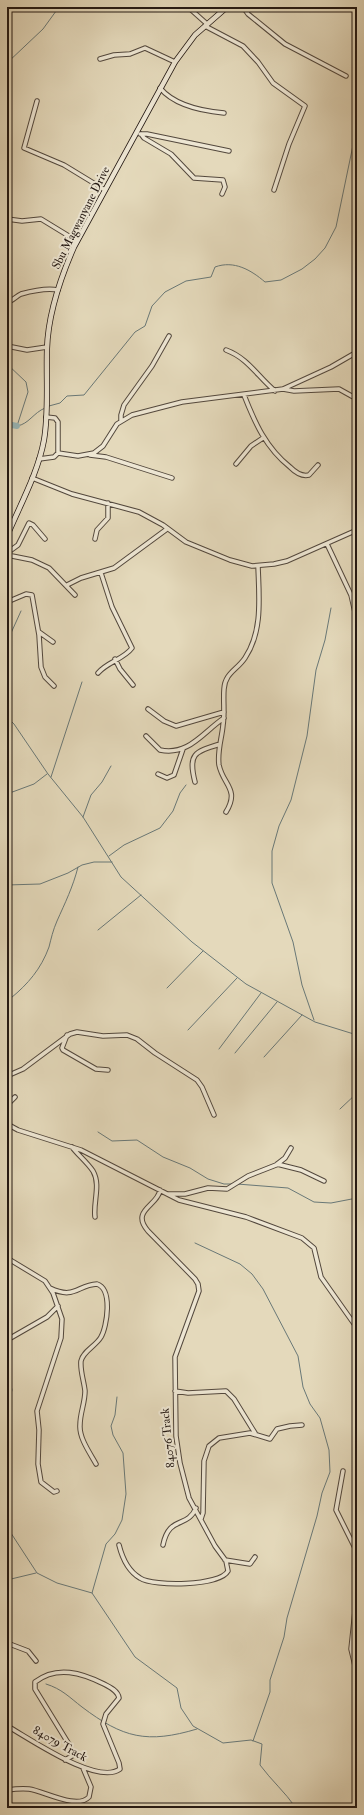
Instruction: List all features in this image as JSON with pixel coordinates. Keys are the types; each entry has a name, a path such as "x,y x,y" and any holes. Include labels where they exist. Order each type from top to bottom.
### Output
{"main road":[{"name":"Sbu Magwanyane Drive","path":"7,536 32,478 44,441 47,347 52,314 58,290 77,241 138,134 160,88 175,62 206,25 227,7"}],"street":[{"path":"188,7 206,25 243,46 258,62 273,83 305,106 289,144 274,190"},
{"path":"243,7 248,14 285,44 346,76"},
{"path":"100,59 114,55 130,54 145,48 175,62"},
{"path":"160,88 167,96 176,101 205,111 224,113"},
{"path":"37,101 24,148 64,165 105,190"},
{"path":"138,134 147,134 229,151"},
{"path":"138,134 171,154 194,178 223,180 225,187 222,194"},
{"path":"7,219 27,221 41,219 77,241"},
{"path":"7,302 22,294 48,289 58,290"},
{"path":"121,421 124,405 152,366 169,336"},
{"path":"7,346 27,350 47,347"},
{"path":"226,350 244,359 275,391"},
{"path":"90,455 103,446 113,428 121,421 132,415 177,403 283,389 328,369 357,352"},
{"path":"283,389 294,391 333,388 345,391 357,399"},
{"path":"244,395 263,438 278,457 301,475 309,475 318,465"},
{"path":"39,459 54,457 58,453 58,422 55,418 46,415"},
{"path":"236,464 251,446 263,438"},
{"path":"58,453 78,456 90,455 106,457 172,478"},
{"path":"32,478 72,494 139,512 168,529 186,542 237,562 258,566 283,562 357,530"},
{"path":"95,538 97,530 108,518 108,503"},
{"path":"7,554 18,544 29,523 34,526 45,538"},
{"path":"67,585 81,578 101,573 121,564 168,529"},
{"path":"326,544 351,595 357,621"},
{"path":"7,554 32,560 49,568 75,595"},
{"path":"226,812 232,802 232,794 219,766 220,744 224,718 225,680 229,673 245,658 259,624 258,566"},
{"path":"98,673 104,666 128,652 132,646 112,607 101,573"},
{"path":"7,602 26,594 31,594 33,598 38,631 41,668 45,677 54,686"},
{"path":"38,631 44,637 53,642"},
{"path":"357,658 357,670"},
{"path":"115,660 120,669 134,685"},
{"path":"148,709 164,721 176,726 224,712"},
{"path":"146,736 160,750 183,750 193,744 224,718"},
{"path":"195,782 191,765 193,757 201,750 220,744"},
{"path":"158,774 167,778 174,775 183,750"},
{"path":"7,1076 23,1069 66,1035 77,1032 103,1036 127,1035 137,1039 155,1053 197,1080 202,1087 214,1115"},
{"path":"66,1035 62,1048 63,1050 96,1069 108,1070"},
{"path":"7,1105 15,1097"},
{"path":"7,1124 18,1130 72,1146 167,1194 192,1204 246,1217 302,1238 314,1248 320,1274 324,1283 357,1328"},
{"path":"72,1146 94,1172 96,1188 94,1202 95,1217"},
{"path":"167,1194 185,1194 208,1188 227,1189 248,1176 277,1164 285,1158 291,1148"},
{"path":"277,1164 301,1170 324,1181"},
{"name":"84076 Track","path":"160,1190 158,1196 148,1205 144,1212 144,1224 148,1231 195,1279 198,1284 199,1291 175,1357 176,1436 180,1463 188,1495 215,1546 225,1560"},
{"path":"7,1258 41,1278 49,1288 58,1306 62,1324 61,1338 37,1414 39,1430 38,1464 41,1482 54,1492 57,1491"},
{"path":"49,1288 63,1293 71,1293 97,1284 102,1286 104,1290 107,1312 105,1328 100,1338 84,1354 81,1360 85,1396 80,1429 96,1464"},
{"path":"7,1340 53,1312 58,1306"},
{"path":"175,1391 188,1393 226,1391 234,1399 255,1434"},
{"path":"201,1519 204,1513 204,1461 209,1446 214,1441 224,1437 255,1434 270,1439 277,1429 302,1425"},
{"path":"343,1471 336,1510 357,1552"},
{"path":"163,1545 165,1537 171,1526 191,1517 196,1508"},
{"path":"119,1545 121,1555 135,1575 146,1581 165,1585 223,1577 228,1571 225,1560 250,1564 255,1557"},
{"path":"357,1592 351,1649 357,1674"},
{"path":"7,1643 28,1650 36,1661"},
{"name":"84079 Track","path":"7,1726 66,1760 83,1768 105,1772 120,1769 103,1724 106,1714 118,1700 119,1696 108,1686 78,1673 56,1674 38,1680 34,1685 34,1689 70,1746 72,1756 66,1760"},
{"path":"7,1790 30,1789 66,1800 82,1801 87,1799 91,1792 89,1781 83,1768"}],"waterway":[{"path":"7,63 43,29 59,7"},
{"path":"49,406 60,403 67,396 84,395 135,332 145,326 152,306 165,292 186,281 211,277 215,267 222,265 242,267 265,282 281,280 302,269 315,259 325,248 336,227 357,126"},
{"path":"7,364 26,382 28,392 17,426 25,423 45,408"},
{"path":"7,429 12,425 17,426"},
{"path":"314,1020 302,985 293,942 272,883 272,851 279,826 291,800 307,736 316,670 325,640 331,608"},
{"path":"7,642 21,611"},
{"path":"51,777 82,682"},
{"path":"7,717 14,724 48,774 83,817 121,877 192,942 246,984 315,1022 357,1035"},
{"path":"83,817 91,795 102,782 111,766"},
{"path":"7,794 34,784 47,774"},
{"path":"109,856 124,845 160,828 173,811 180,793 186,785"},
{"path":"7,885 40,884 68,873 82,865 94,862 112,862"},
{"path":"11,998 28,982 46,955 52,934 78,867"},
{"path":"98,930 141,895"},
{"path":"167,988 203,951"},
{"path":"188,1030 237,978"},
{"path":"219,1049 261,993"},
{"path":"235,1053 277,1002"},
{"path":"264,1057 302,1015"},
{"path":"340,1109 357,1093"},
{"path":"98,1132 112,1141 137,1140 163,1157 190,1168 208,1179 224,1184 232,1184"},
{"path":"237,1184 288,1188 314,1202 331,1203 357,1198"},
{"path":"195,1243 240,1264 252,1274 263,1289 298,1356 303,1387 310,1404 320,1418 329,1450 330,1472 322,1493 317,1516 287,1618 284,1637 270,1680 270,1692 253,1741"},
{"path":"7,1367 12,1390 7,1409"},
{"path":"117,1397 115,1415 111,1426 113,1435 123,1453 126,1494 122,1520 115,1534 106,1544 92,1593 135,1657 177,1688 181,1708 193,1726 223,1743 251,1740 262,1744 260,1765 296,1808"},
{"path":"7,1527 37,1573 57,1583 92,1593"},
{"path":"7,1580 36,1573"},
{"path":"46,1684 61,1691 110,1726 123,1732 149,1737 179,1734 197,1729"}]}
